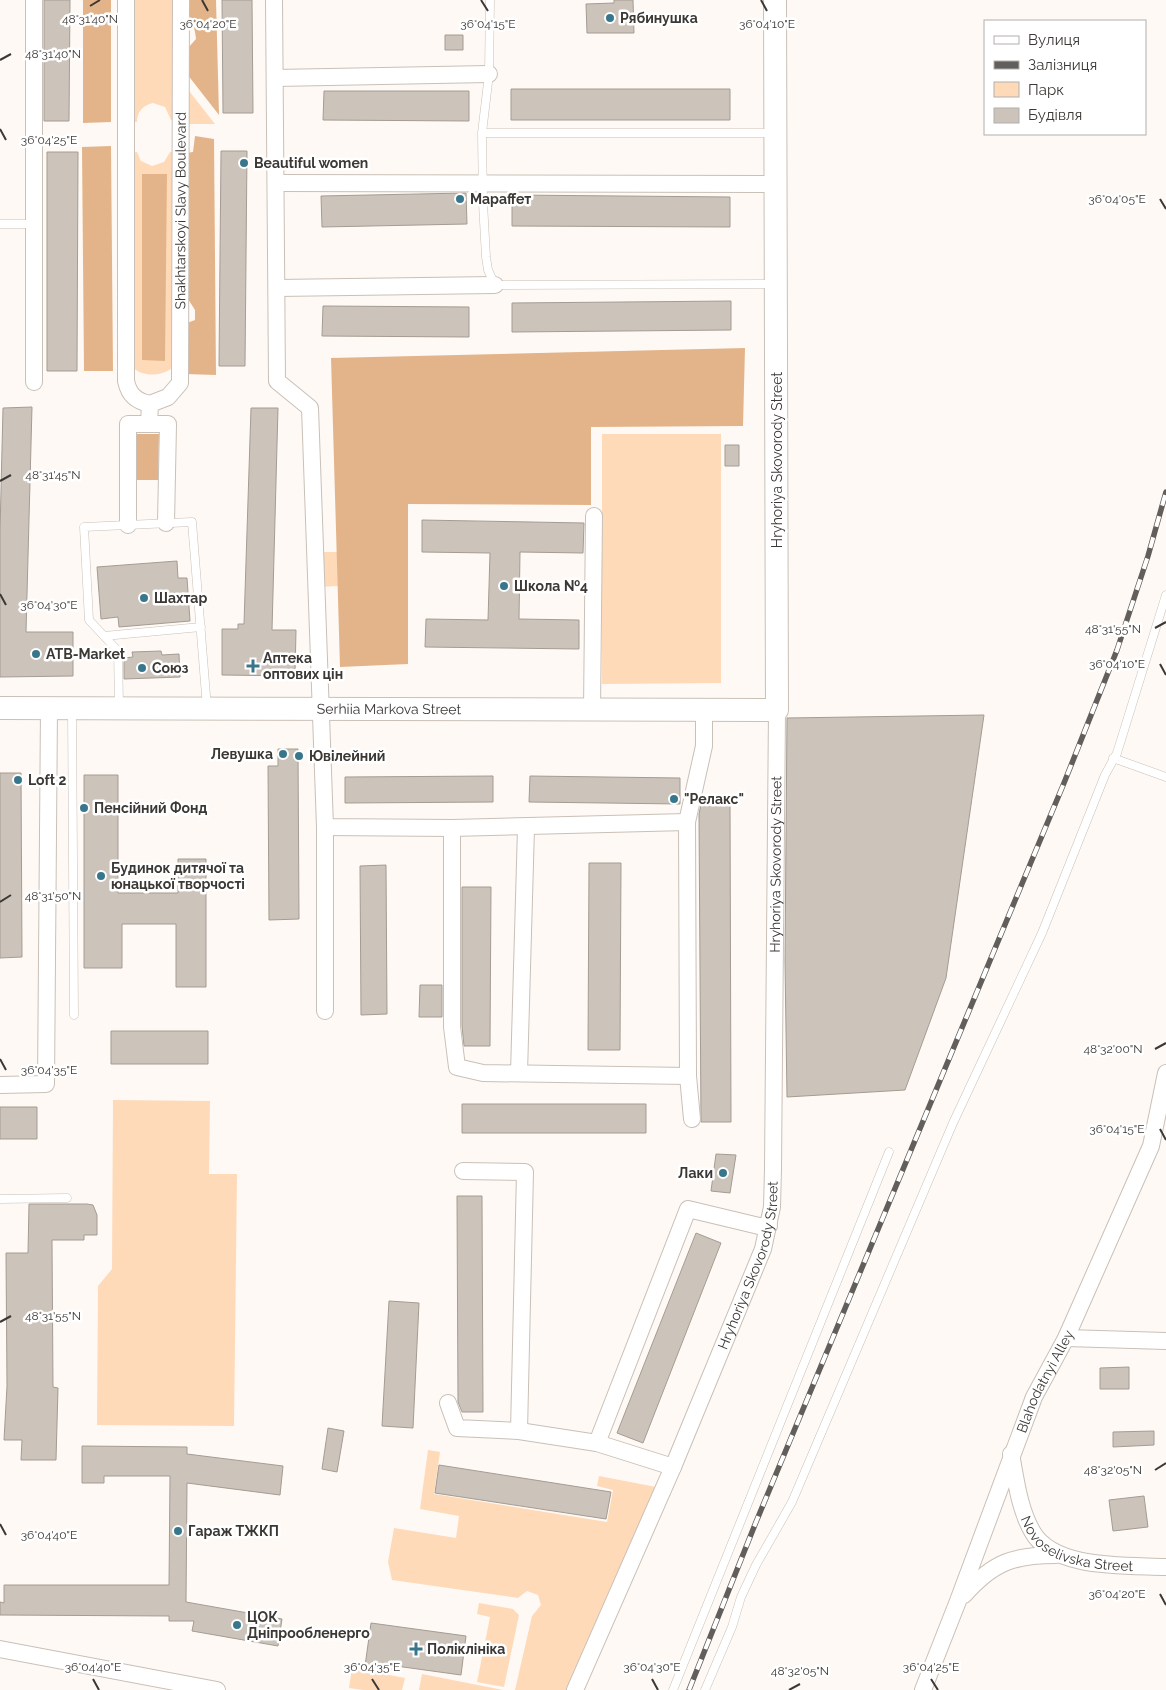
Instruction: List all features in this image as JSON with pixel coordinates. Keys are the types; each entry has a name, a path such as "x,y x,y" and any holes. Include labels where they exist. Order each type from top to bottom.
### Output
{"street":[{"path":"34,0 34,382"},
{"path":"126,0 126,381 128,390 134,398 150,404 149,424"},
{"name":"Shakhtarskoyi Slavy Boulevard","path":"150,404 168,398 180,383 181,0"},
{"path":"274,0 277,381 310,408 325,827 325,1011"},
{"name":"Hryhoriya Skovorody Street","path":"575,1690 673,1467 756,1266 769,1226 773,1168 777,710 775,0"},
{"path":"275,78 489,74"},
{"path":"276,183 776,184"},
{"path":"277,288 495,285"},
{"path":"128,525 128,424 168,424 166,523"},
{"path":"592,710 594,516"},
{"name":"Serhiia Markova Street","path":"0,708 119,710 777,710"},
{"path":"0,1085 46,1084 49,708"},
{"path":"692,1119 688,1076 687,822 704,746 704,711"},
{"path":"325,827 526,828 687,822"},
{"path":"452,828 452,1027 457,1067 483,1073 688,1076"},
{"path":"519,1073 526,828"},
{"name":"Blahodatnyi Alley","path":"922,1690 958,1601 1011,1454 1034,1397 1066,1338 1159,1146 1166,1073"},
{"path":"463,1171 525,1172 519,1431"},
{"path":"598,1443 688,1208 759,1226 769,1226"},
{"path":"1066,1338 1166,1341"},
{"path":"448,1403 457,1428 519,1431 598,1443 673,1467"},
{"name":"Novoselivska Street","path":"1011,1454 1022,1507 1032,1532 1044,1547 1059,1555 1098,1564 1166,1567"},
{"path":"958,1601 977,1580 1005,1561 1036,1555 1059,1555"},
{"path":"0,1650 197,1688 217,1690"}],"lane":[{"path":"490,0 489,74 482,133 486,257 488,270 495,285 777,284"},
{"path":"482,133 774,133"},
{"path":"0,224 34,224"},
{"path":"119,710 118,651 89,620 84,527 192,522 207,710"},
{"path":"705,1690 756,1565 792,1502 953,1123 1042,933 1114,758 1166,596"},
{"path":"104,636 201,627"},
{"path":"72,709 74,1015"},
{"path":"1114,758 1166,778"},
{"path":"673,1690 889,1152"},
{"path":"0,1200 67,1198"}],"green space":[{"path":"132,0 177,0 177,120 171,120 165,107 153,103 146,105 141,110 137,122 131,122"},
{"path":"186,87 215,124 188,124"},
{"path":"137,152 141,161 152,166 164,162 170,152 175,152 173,367 159,374 142,373 133,367 132,153"},
{"path":"602,434 721,434 721,683 602,684"},
{"path":"316,552 337,552 338,586 317,587"},
{"path":"113,1100 210,1101 209,1174 237,1174 234,1426 97,1425 98,1286 112,1269"},
{"path":"428,1450 440,1452 434,1494 607,1522 613,1490 597,1486 599,1476 656,1487 568,1690 515,1690 532,1616 541,1605 538,1595 527,1591 518,1598 392,1580 388,1562 394,1528 456,1538 459,1516 420,1509"},
{"path":"479,1603 513,1609 519,1615 504,1687 477,1682 490,1617 477,1614"},
{"path":"352,1668 405,1678 402,1690 349,1688"},
{"path":"422,1674 503,1690 419,1690"}],"shaded area":[{"path":"83,0 111,0 111,122 83,123"},
{"path":"187,0 216,0 219,115 187,74 188,48 196,39"},
{"path":"195,136 214,139 216,375 185,374 187,323 195,320 195,310 188,299 186,153 193,152"},
{"path":"111,146 113,371 84,371 82,147"},
{"path":"142,174 167,174 165,361 142,360"},
{"path":"745,348 743,426 591,427 591,505 408,504 408,664 340,667 331,358"},
{"path":"136,434 159,434 158,480 135,480"}],"building":[{"path":"44,0 70,0 69,121 44,121"},
{"path":"222,0 252,0 253,113 223,113"},
{"name":"Рябинушка","path":"614,0 633,0 634,33 587,33 586,4 614,3"},
{"path":"445,35 463,35 463,50 445,50"},
{"path":"511,89 730,89 730,120 511,120"},
{"path":"324,91 469,91 469,121 323,120"},
{"path":"221,151 247,151 245,366 219,366"},
{"path":"47,152 78,152 77,371 47,371"},
{"path":"466,193 467,224 322,227 321,196"},
{"path":"512,195 730,197 730,227 512,226"},
{"path":"731,301 731,330 512,332 512,303"},
{"path":"323,306 469,307 469,337 322,336"},
{"path":"32,407 26,632 73,632 73,676 0,677 0,532 3,408"},
{"path":"251,408 278,408 272,630 296,630 295,676 222,675 222,629 238,629 238,624 244,624"},
{"path":"725,445 739,445 739,466 725,466"},
{"name":"Школа №4","path":"422,520 584,523 583,553 520,552 519,619 579,620 579,649 425,647 426,619 488,620 490,553 422,552"},
{"name":"Шахтар","path":"177,561 178,578 187,578 190,621 119,627 118,617 101,619 97,567"},
{"name":"Союз","path":"161,651 162,655 179,654 180,677 124,679 124,658 133,657 132,652"},
{"path":"984,715 946,978 905,1090 787,1097 785,961 787,718"},
{"path":"278,749 298,749 299,919 269,920 268,766 278,766"},
{"path":"0,773 21,773 22,957 0,958"},
{"name":"Будинок дитячої та юнацької творчості","path":"84,775 118,775 118,893 178,893 178,859 206,859 206,987 176,987 176,924 122,924 122,968 84,968"},
{"path":"493,776 493,802 345,803 345,777"},
{"path":"530,776 680,778 680,804 529,802"},
{"path":"702,800 730,800 731,1122 701,1122 699,814"},
{"path":"589,863 621,863 620,1050 588,1050"},
{"path":"386,865 387,1014 361,1015 360,866"},
{"path":"462,887 491,887 490,1046 464,1046 462,1026"},
{"path":"420,985 442,985 442,1017 419,1017"},
{"path":"111,1031 208,1031 208,1064 111,1064"},
{"path":"462,1104 646,1104 646,1133 462,1133"},
{"path":"0,1107 37,1107 37,1139 0,1139"},
{"name":"Лаки","path":"716,1154 736,1155 730,1193 711,1191"},
{"path":"457,1196 482,1196 483,1412 462,1412 458,1402"},
{"path":"29,1204 87,1204 93,1205 97,1215 97,1235 84,1235 84,1240 52,1240 53,1387 58,1388 56,1460 21,1460 22,1440 4,1440 7,1386 6,1253 28,1253"},
{"path":"696,1233 721,1243 643,1443 617,1433"},
{"path":"389,1301 419,1303 413,1428 382,1426"},
{"path":"1129,1367 1129,1389 1100,1389 1100,1368"},
{"path":"328,1428 344,1431 337,1472 322,1469"},
{"path":"1154,1431 1154,1445 1113,1447 1113,1432"},
{"path":"82,1446 187,1447 187,1454 283,1466 280,1495 187,1483 186,1602 282,1619 278,1646 192,1631 194,1621 169,1621 169,1616 0,1615 0,1602 4,1603 4,1585 169,1585 170,1476 104,1476 104,1483 82,1483"},
{"path":"439,1465 611,1492 606,1519 435,1493"},
{"path":"1144,1496 1148,1527 1113,1531 1109,1500"},
{"name":"Поліклініка","path":"371,1623 466,1636 461,1675 396,1666 395,1670 365,1666"}],"railway":[{"path":"689,1690 756,1522 1064,783 1117,650 1148,556 1166,492"}],"place":[{"name":"Рябинушка","path":"610,18"},
{"name":"Beautiful women","path":"244,163"},
{"name":"Мараffет","path":"460,199"},
{"name":"Школа №4","path":"504,586"},
{"name":"Шахтар","path":"144,598"},
{"name":"ATB-Market","path":"36,654"},
{"name":"Аптека оптових цін","path":"253,666"},
{"name":"Союз","path":"142,668"},
{"name":"Левушка","path":"283,754"},
{"name":"Ювілейний","path":"299,756"},
{"name":"Loft 2","path":"18,780"},
{"name":"\"Релакс\"","path":"674,799"},
{"name":"Пенсійний Фонд","path":"84,808"},
{"name":"Будинок дитячої та юнацької творчості","path":"101,876"},
{"name":"Лаки","path":"723,1173"},
{"name":"Гараж ТЖКП","path":"178,1531"},
{"name":"ЦОК Дніпрообленерго","path":"237,1625"},
{"name":"Поліклініка","path":"416,1649"}]}
